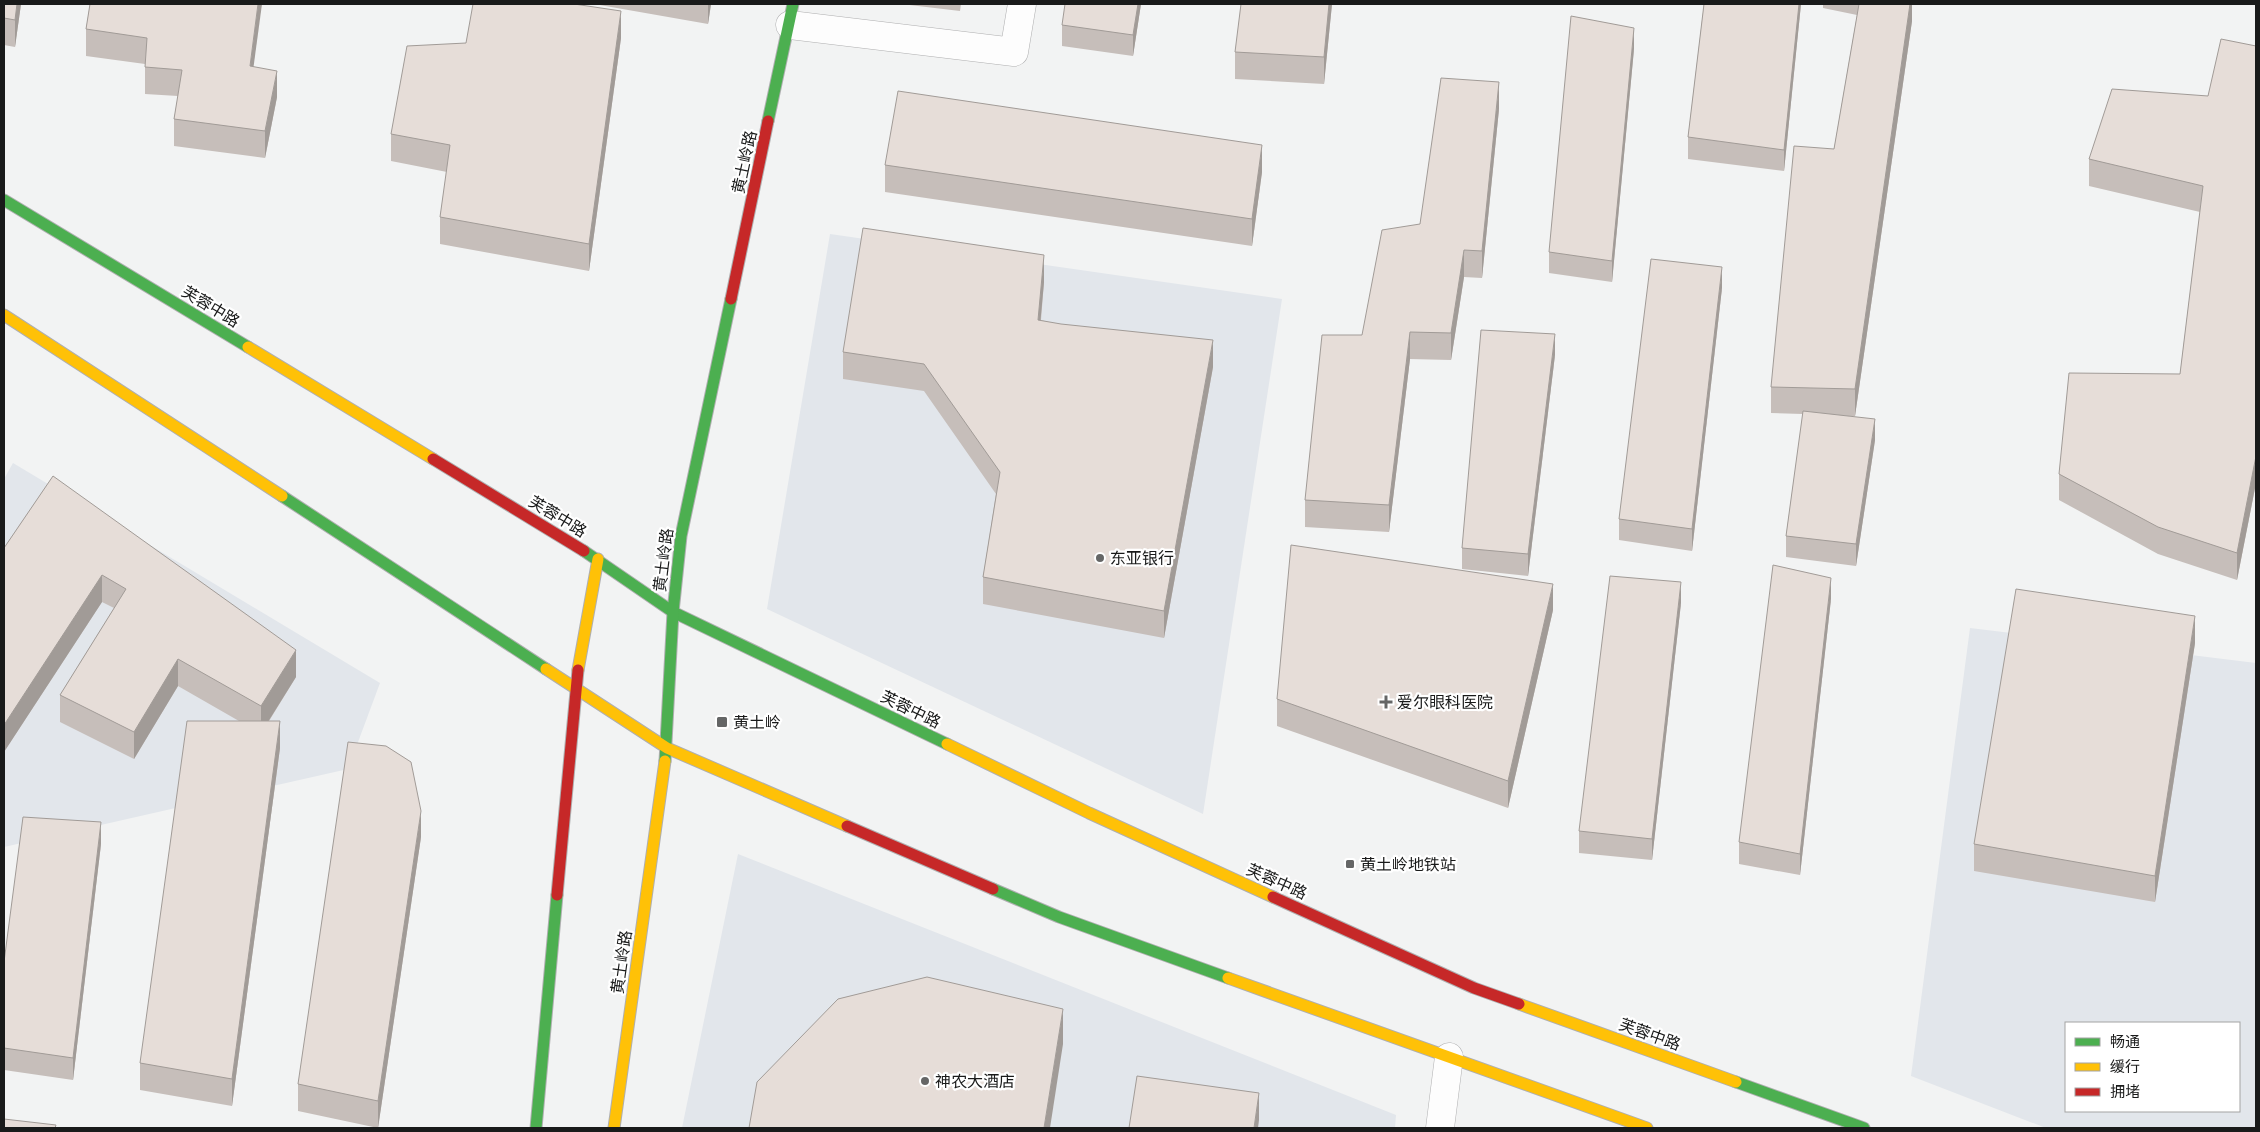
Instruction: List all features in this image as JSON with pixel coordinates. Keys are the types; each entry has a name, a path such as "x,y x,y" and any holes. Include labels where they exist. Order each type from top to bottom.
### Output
{"main road":[{"name":"黄土岭路","path":"614,1128 667,748 673,612 681,536 791,14"},
{"name":"芙蓉中路","path":"4,200 598,559 673,612 1088,813 1474,988 1864,1128"},
{"path":"4,315 667,748 1059,917 1647,1128"},
{"path":"536,1128 575,688 598,559"}],"street":[{"path":"791,14 1014,52 1022,4"},
{"path":"1440,1128 1449,1057"}],"shaded area":[{"path":"830,234 1282,299 1203,814 767,609"},
{"path":"13,463 380,683 348,769 4,847 4,479"},
{"path":"1970,628 2256,663 2256,1128 2046,1128 1911,1076"},
{"path":"738,854 1396,1115 1395,1128 682,1128"}],"building":[{"path":"4,4 17,4 15,20 4,18"},
{"path":"90,4 258,4 250,66 277,71 265,131 174,119 182,70 145,67 147,38 86,29"},
{"path":"473,4 574,4 621,11 589,244 440,217 450,145 391,134 407,46 466,43"},
{"path":"1065,4 1138,4 1133,35 1062,25"},
{"path":"1241,4 1329,4 1324,57 1235,52"},
{"path":"1704,4 1799,4 1784,150 1688,137"},
{"path":"1859,4 1910,4 1855,389 1771,387 1794,146 1834,149"},
{"path":"1571,16 1634,28 1612,261 1549,252"},
{"path":"2221,39 2256,46 2256,456 2237,553 2158,527 2059,474 2069,373 2180,374 2203,186 2089,159 2112,89 2208,96"},
{"path":"1441,78 1499,82 1482,251 1464,250 1451,333 1410,332 1389,505 1305,500 1322,335 1362,335 1382,230 1420,224"},
{"path":"898,91 1262,145 1252,219 885,165"},
{"path":"863,228 1044,255 1038,320 1213,340 1164,611 983,577 1000,472 924,364 843,352"},
{"path":"1651,259 1722,267 1692,529 1619,519"},
{"path":"1481,330 1555,334 1528,554 1462,548"},
{"path":"1803,411 1875,419 1856,544 1786,536"},
{"path":"53,476 296,650 261,706 178,659 134,732 60,695 126,589 102,575 4,725 4,548"},
{"path":"1291,545 1553,584 1508,781 1277,699"},
{"path":"1773,565 1831,578 1800,854 1739,842"},
{"path":"1610,576 1681,582 1652,839 1579,831"},
{"path":"2016,589 2195,616 2155,876 1974,844"},
{"path":"187,721 280,721 232,1079 140,1063"},
{"path":"348,742 386,746 411,762 421,811 378,1101 298,1084"},
{"path":"23,817 101,822 73,1058 4,1048 4,962"},
{"name":"神农大酒店","path":"927,977 1063,1009 1044,1128 749,1128 757,1082 838,999"},
{"path":"1137,1076 1259,1093 1254,1128 1129,1128"},
{"path":"4,1119 56,1125 55,1128 4,1128"}],"traffic: fast":[{"path":"768,121 793,4"},
{"path":"4,200 248,347"},
{"path":"665,761 673,612 681,536 731,299"},
{"path":"282,496 546,669"},
{"path":"584,551 673,612 947,744"},
{"path":"993,889 1059,917 1228,978"},
{"path":"536,1128 557,895"},
{"path":"1736,1082 1864,1128"}],"traffic: slow":[{"path":"4,315 282,496"},
{"path":"248,347 433,459"},
{"path":"578,670 598,559"},
{"path":"546,669 667,748 847,826"},
{"path":"947,744 1089,813 1273,897"},
{"path":"614,1128 665,761"},
{"path":"1228,978 1647,1128"},
{"path":"1519,1004 1736,1082"}],"traffic: jam":[{"path":"731,299 768,121"},
{"path":"433,459 584,551"},
{"path":"557,895 578,670"},
{"path":"847,826 993,889"},
{"path":"1273,897 1474,988 1519,1004"}],"place":[{"name":"东亚银行","path":"1100,558"},
{"name":"爱尔眼科医院","path":"1386,702"},
{"name":"黄土岭","path":"722,722"},
{"name":"黄土岭地铁站","path":"1350,864"},
{"name":"神农大酒店","path":"925,1081"}]}
